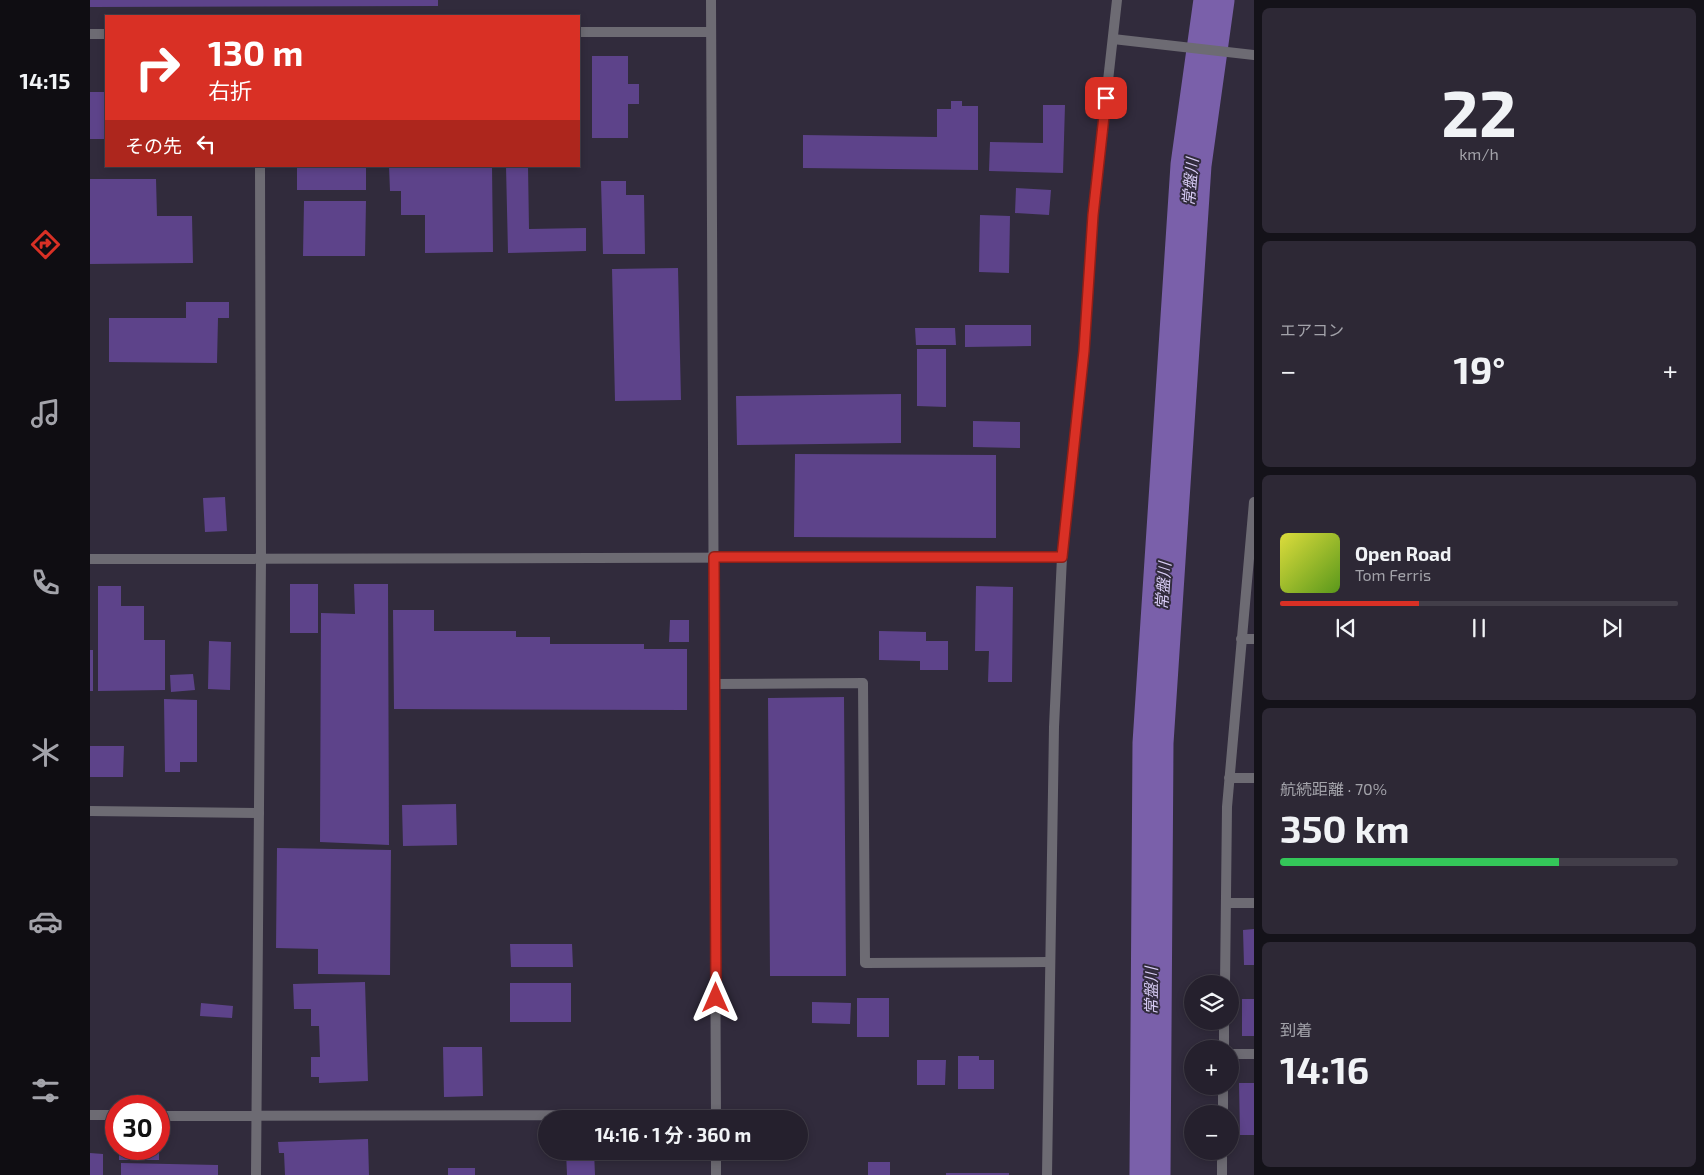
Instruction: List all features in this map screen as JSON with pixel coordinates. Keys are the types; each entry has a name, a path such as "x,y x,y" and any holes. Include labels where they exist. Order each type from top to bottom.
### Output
{"street":[{"path":"711,0 716,1110"},
{"path":"1047,1175 1054,728 1062,557 1084,351 1093,215 1117,0"},
{"path":"580,32 711,32"},
{"path":"90,34 105,34"},
{"path":"1113,39 1254,55"},
{"path":"256,1175 261,559 260,167"},
{"path":"1225,975 1229,778 1254,502"},
{"path":"90,559 1062,557"},
{"path":"1241,639 1254,639"},
{"path":"714,684 863,683 865,963 1049,962"},
{"path":"1229,778 1254,778"},
{"path":"90,811 259,813"},
{"path":"1226,903 1254,903"},
{"path":"1239,1054 1254,1054"},
{"path":"90,1115 105,1115"},
{"path":"170,1116 538,1117"},
{"path":"716,1160 716,1175"},
{"path":"1222,1160 1222,1175"}],"building":[{"path":"90,0 438,0 438,6 90,7"},
{"path":"592,56 628,56 628,84 639,84 639,104 628,104 628,138 592,138"},
{"path":"90,92 105,92 105,139 90,139"},
{"path":"951,101 962,101 962,106 978,106 978,170 803,168 803,135 937,137 937,109 951,109"},
{"path":"1043,105 1065,105 1063,173 989,171 990,142 1043,143"},
{"path":"297,167 366,167 366,190 297,190"},
{"path":"389,167 492,167 493,252 425,253 425,215 401,215 401,191 390,191"},
{"path":"506,167 528,167 529,229 586,228 586,251 508,253"},
{"path":"90,179 156,179 157,216 192,216 193,263 90,264"},
{"path":"601,181 626,181 626,195 644,195 645,254 603,254"},
{"path":"1016,188 1051,190 1049,215 1015,213"},
{"path":"304,201 366,201 365,256 303,256"},
{"path":"980,215 1010,216 1009,273 979,272"},
{"path":"678,268 681,400 615,401 612,269"},
{"path":"186,302 229,302 229,318 218,318 217,363 109,362 109,318 186,318"},
{"path":"965,325 1031,325 1031,346 965,347"},
{"path":"915,328 955,328 956,345 916,345"},
{"path":"917,349 946,349 946,407 917,406"},
{"path":"901,394 901,443 737,445 736,396"},
{"path":"973,421 1020,422 1020,448 973,447"},
{"path":"795,454 996,455 996,538 794,537"},
{"path":"225,497 227,531 205,532 203,498"},
{"path":"290,584 318,584 318,633 290,633"},
{"path":"354,584 388,584 389,845 320,842 321,613 355,614"},
{"path":"98,586 121,586 121,606 144,606 144,640 165,640 165,690 98,691"},
{"path":"976,586 1013,587 1012,682 988,682 989,651 975,651"},
{"path":"393,610 434,610 434,631 516,631 516,637 550,637 550,644 644,644 644,649 687,649 687,710 394,709"},
{"path":"670,620 689,620 689,642 669,642"},
{"path":"879,631 926,632 926,641 948,641 948,670 920,670 920,661 879,660"},
{"path":"209,641 231,642 230,690 208,689"},
{"path":"90,650 93,650 93,691 90,691"},
{"path":"193,674 195,690 171,692 170,675"},
{"path":"844,697 846,976 770,976 768,698"},
{"path":"164,699 197,700 197,762 180,762 180,772 165,772"},
{"path":"90,746 124,746 123,777 90,777"},
{"path":"456,804 457,845 403,846 402,805"},
{"path":"277,848 391,850 390,975 318,974 318,949 276,948"},
{"path":"1254,929 1254,965 1244,965 1243,930"},
{"path":"510,944 572,944 573,967 511,967"},
{"path":"365,982 368,1081 319,1083 319,1077 311,1077 311,1057 320,1057 319,1026 311,1026 311,1009 294,1009 293,984"},
{"path":"510,983 571,983 571,1022 510,1022"},
{"path":"857,998 889,998 889,1037 857,1037"},
{"path":"1242,999 1254,999 1254,1036 1242,1036"},
{"path":"812,1002 851,1003 850,1024 812,1023"},
{"path":"201,1003 233,1006 232,1018 200,1016"},
{"path":"443,1047 482,1047 483,1096 444,1097"},
{"path":"958,1056 979,1056 979,1060 994,1060 994,1089 958,1089"},
{"path":"917,1060 946,1060 945,1085 917,1085"},
{"path":"1239,1083 1254,1083 1254,1135 1240,1135"},
{"path":"368,1139 369,1175 285,1175 284,1153 279,1153 278,1142"},
{"path":"90,1153 103,1154 103,1175 90,1175"},
{"path":"566,1160 594,1160 595,1175 567,1175"},
{"path":"868,1162 890,1162 890,1175 868,1175"},
{"path":"121,1163 218,1165 218,1175 121,1175"},
{"path":"448,1168 475,1168 475,1175 448,1175"},
{"path":"946,1173 1009,1173 1009,1175 946,1175"}],"waterway":[{"name":"常盤川","path":"1150,1175 1153,743 1191,165 1214,0"}],"route":[{"path":"716,998 714,557 1062,557 1084,351 1093,215 1106,98"}]}
